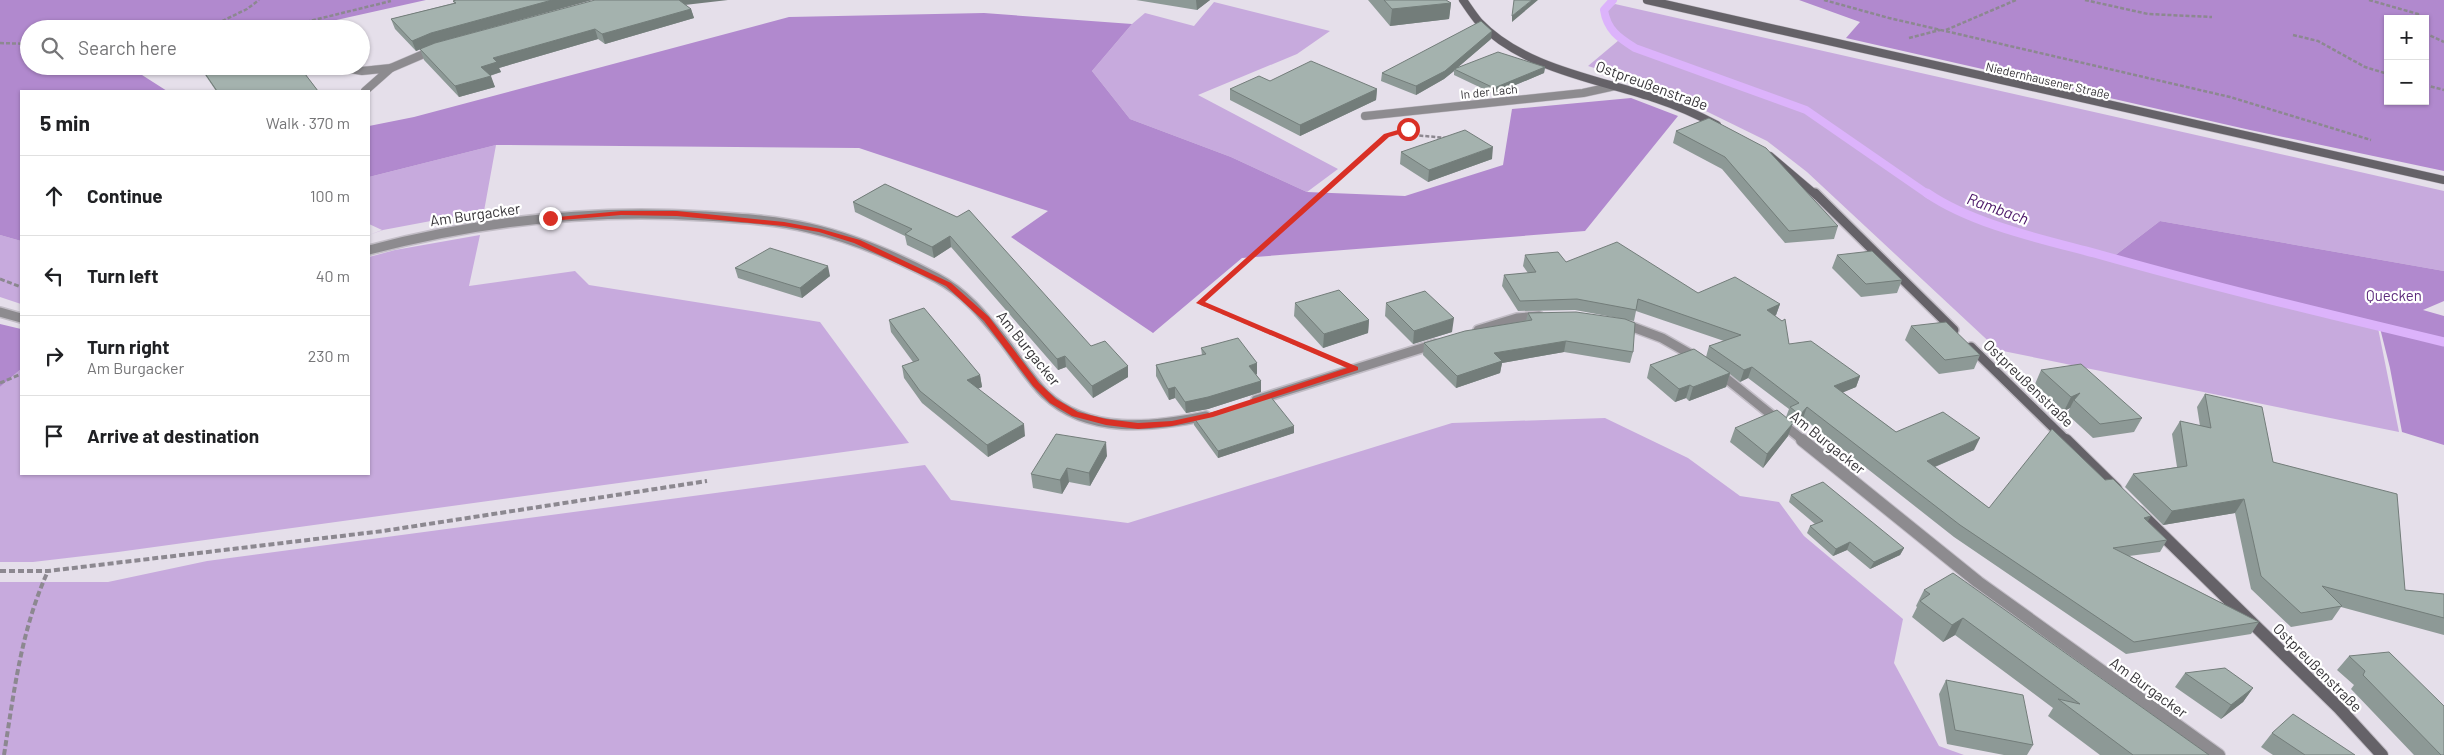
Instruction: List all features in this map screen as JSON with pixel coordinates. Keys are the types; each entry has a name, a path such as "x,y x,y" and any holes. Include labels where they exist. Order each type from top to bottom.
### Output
{"street":[{"name":"Ostpreußenstraße","path":"1463,0 1480,23 1514,47 1555,67 1681,108 1730,132"},
{"name":"Niedernhausener Straße","path":"1647,0 2444,180"},
{"path":"370,70 391,68 437,48"},
{"path":"366,90 391,68"},
{"name":"In der Lach","path":"1365,116 1583,93 1615,86"},
{"name":"Ostpreußenstraße","path":"1759,149 1800,179 2339,708 2382,755"},
{"name":"Am Burgacker","path":"370,250 482,226 621,213 677,214 728,218 812,229 857,242 948,285 987,319 1036,384 1053,401 1075,414 1106,422 1138,426 1172,424 1219,412"},
{"path":"0,312 20,318"},
{"path":"1463,335 1517,318 1549,315"},
{"name":"Am Burgacker","path":"1612,321 1653,333 1685,348 1719,372 1978,582 2219,755"},
{"path":"1246,403 1445,340"}],"path":[{"path":"224,20 247,9 259,0"},
{"path":"1824,0 1941,30 2230,97 2378,142"},
{"path":"1906,38 1947,30 2016,0"},
{"path":"2085,0 2148,14 2212,17"},
{"path":"2369,0 2418,15"},
{"path":"314,20 391,1"},
{"path":"2293,35 2318,40 2365,67 2384,73"},
{"path":"2429,35 2444,42"},
{"path":"0,43 20,44"},
{"path":"2429,86 2444,90"},
{"path":"1401,131 1408,129 1413,135 1455,139"},
{"path":"1355,369 1200,303 1386,136 1394,133"},
{"path":"0,279 20,287"},
{"path":"0,383 20,374"},
{"path":"0,571 48,571 383,531 707,481"},
{"path":"4,755 24,634 39,588 48,571"}],"shaded area":[{"path":"1214,2 1330,31 1297,54 1198,95 1338,169 1307,192 1231,157 1130,119 1092,71 1132,24 1145,13 1194,26"},
{"path":"1615,4 2444,191 2444,271 2160,221 2113,257 2010,229 1941,202 1806,109 1638,47 1617,34 1607,24 1607,10"},
{"path":"1619,40 1632,48 1804,111 1939,203 2008,231 2228,292 2378,328 2399,432 1998,350 1807,172 1767,141 1661,89 1588,66"},
{"path":"496,145 484,211 383,230 370,235 382,230 370,224 370,177"},
{"path":"0,235 20,241 20,304 0,297"},
{"path":"480,235 469,286 575,271 589,285 820,322 909,443 118,552 33,562 0,562 0,387 20,370 20,475 370,475 370,257 395,250"},
{"path":"1605,418 1688,458 1740,496 1779,502 1804,536 1903,619 1894,663 1939,746 1964,755 0,755 0,582 108,582 207,561 925,465 951,500 1128,523 1452,423"}],"green space":[{"path":"0,0 426,0 336,20 20,20 20,75 142,75 165,90 20,90 20,241 0,235"},
{"path":"1799,0 2444,0 2444,171 2250,130 1846,38 1860,22"},
{"path":"984,13 1132,24 1092,71 1130,119 1231,157 1307,192 1405,196 1503,165 1512,109 1631,98 1678,116 1585,231 1242,258 1153,333 1011,237 1048,211 859,148 496,145 370,177 370,126 414,117 789,17"},
{"name":"Quecken","path":"2160,221 2444,271 2444,301 2423,310 2444,316 2444,445 2402,432 2390,368 2379,324 2226,288 2113,257"},
{"path":"0,324 20,329 20,370 0,387"}],"building":[{"path":"552,0 431,33 412,41 391,19 456,3 453,1"},
{"path":"595,0 679,0 691,9 602,34 595,29 493,58 497,62 481,67 491,76 455,86 420,49 435,43"},
{"path":"1384,0 1446,0 1451,3 1392,9"},
{"path":"1514,0 1532,0 1512,16"},
{"path":"1481,21 1492,31 1445,71 1416,86 1382,73"},
{"path":"1498,52 1545,67 1494,88 1454,69"},
{"path":"1311,61 1377,89 1300,125 1230,89 1259,76 1270,81"},
{"path":"206,75 306,75 317,90 216,90"},
{"path":"1709,118 1766,148 1838,226 1789,231 1725,157 1676,131"},
{"path":"1465,130 1493,147 1429,170 1401,152"},
{"path":"885,184 957,217 969,210 1091,346 1105,341 1128,366 1092,386 1065,356 1057,359 950,236 932,247 905,234 912,229 853,202"},
{"path":"1617,242 1698,293 1735,277 1780,304 1767,310 1782,321 1785,319 1789,344 1811,341 1860,376 1834,386 1896,432 1943,412 1980,438 1927,461 1989,508 2052,429 2105,480 2113,479 2151,516 2144,518 2167,540 2113,548 2259,622 2134,642 1960,525 1807,407 1800,415 1790,407 1799,403 1752,367 1744,370 1709,346 1741,335 1638,299 1636,310 1577,299 1520,301 1504,275 1536,272 1525,255 1558,252 1566,262"},
{"path":"770,248 828,266 800,288 735,268"},
{"path":"1872,251 1902,280 1866,284 1837,255"},
{"path":"1339,290 1369,320 1324,334 1295,303"},
{"path":"1425,291 1454,318 1414,331 1386,303"},
{"path":"924,308 980,375 967,380 1024,424 987,445 920,391 902,366 919,360 889,320"},
{"path":"1576,312 1625,319 1635,323 1633,352 1566,341 1494,353 1502,361 1457,376 1424,343 1465,331 1532,320 1528,313"},
{"path":"1946,322 1980,355 1945,360 1911,326"},
{"path":"1238,338 1257,363 1249,366 1261,381 1185,402 1175,387 1168,389 1156,365 1206,354 1201,348"},
{"path":"1694,349 1730,373 1693,387 1690,385 1679,389 1650,365"},
{"path":"2081,364 2142,418 2100,424 2074,400 2080,393 2071,397 2041,370"},
{"path":"2205,394 2262,407 2273,462 2397,494 2405,590 2444,594 2444,618 2322,586 2342,606 2301,613 2261,576 2244,499 2172,511 2133,474 2187,466 2180,421 2211,428"},
{"path":"1270,396 1294,426 1218,451 1194,418"},
{"path":"1777,410 1793,423 1767,454 1735,428"},
{"path":"1056,434 1106,442 1089,473 1067,468 1060,480 1031,474"},
{"path":"1823,482 1904,548 1874,562 1850,542 1836,549 1810,526 1823,521 1791,495"},
{"path":"1953,573 2209,755 2133,755 2058,699 2080,704 1963,618 1952,625 1920,601 1930,594 1924,590"},
{"path":"2389,652 2444,706 2444,755 2441,755 2363,675 2365,671 2349,656"},
{"path":"2225,668 2253,688 2231,705 2185,673"},
{"path":"1946,680 2023,695 2033,745 1955,730"},
{"path":"2293,714 2355,755 2305,755 2272,733"}],"waterway":[{"name":"Rambach","path":"1613,0 1604,10 1608,23 1619,37 1635,48 1806,110 1929,195"},
{"name":"Rambach","path":"1927,193 1945,204 1986,222 2030,236 2225,288 2444,342"}],"route":[{"path":"550,218 621,213 737,218 821,231 857,242 917,268 948,285 970,302 987,319 1036,384 1053,401 1075,414 1106,422 1138,426 1172,424 1210,415 1355,369 1200,303 1386,136 1408,129"}]}
